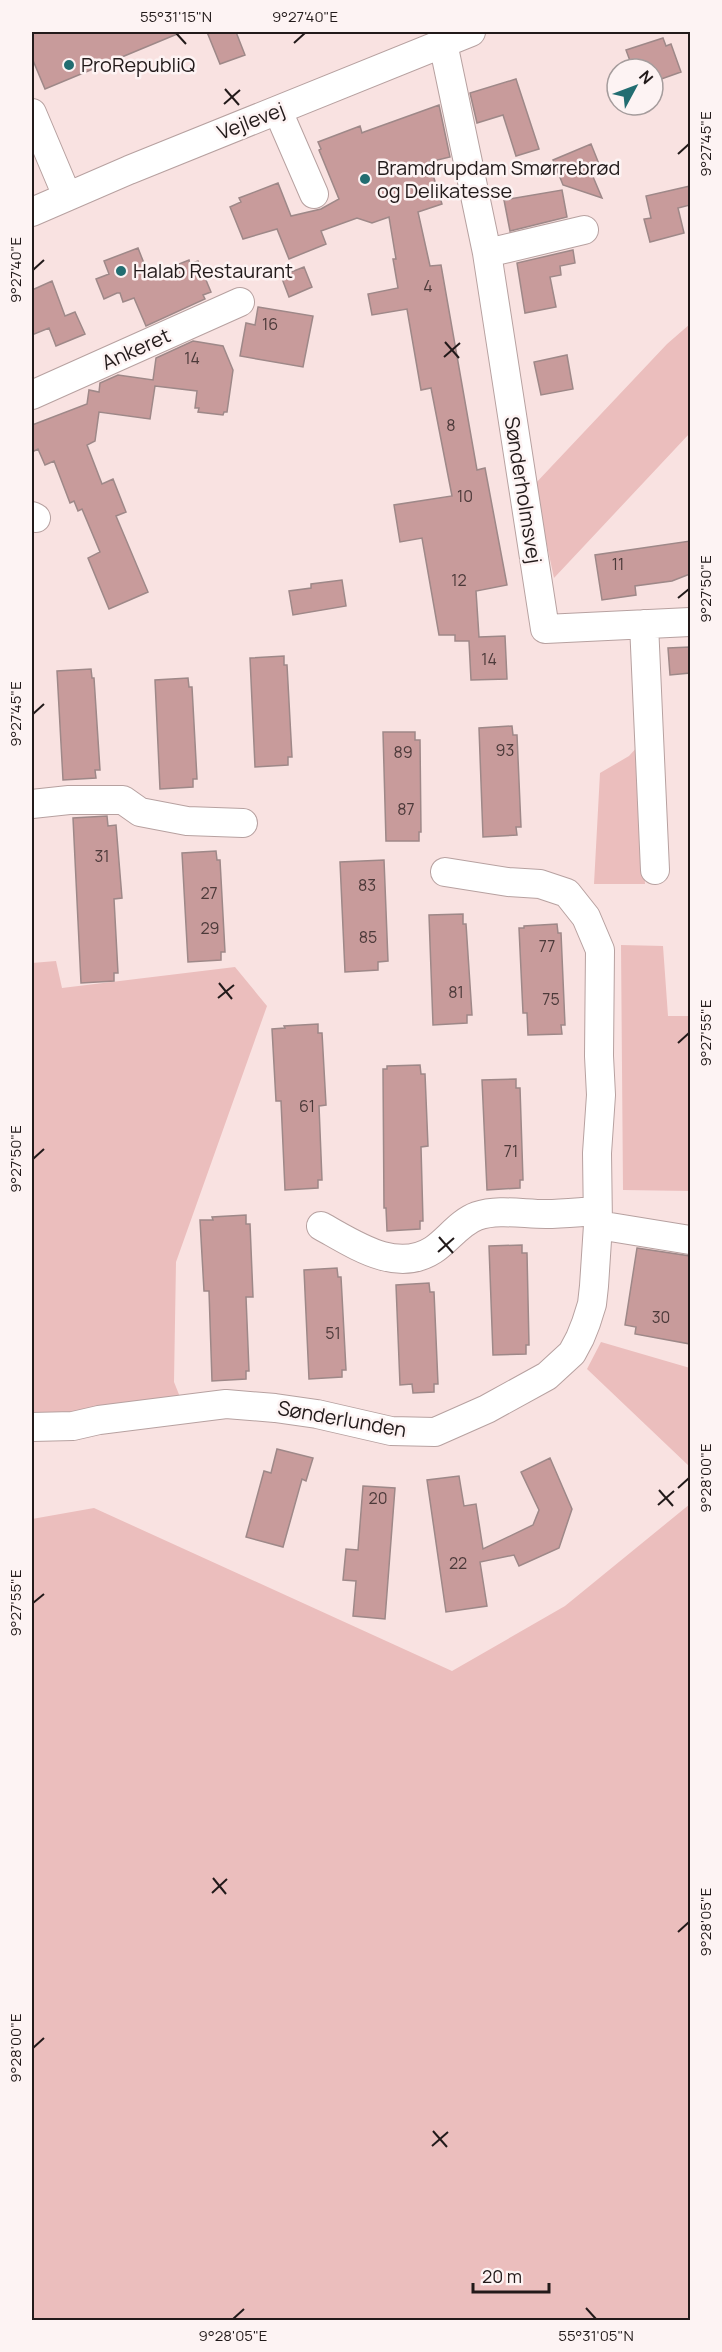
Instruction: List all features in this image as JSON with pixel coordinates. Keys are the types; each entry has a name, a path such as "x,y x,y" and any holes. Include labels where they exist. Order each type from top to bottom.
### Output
{"street":[{"name":"Vejlevej","path":"32,212 471,32"},
{"name":"Sønderholmsvej","path":"443,43 487,254 545,629 690,622"},
{"path":"278,111 314,194"},
{"path":"32,113 67,196"},
{"path":"487,254 584,230"},
{"name":"Ankeret","path":"32,395 240,302"},
{"path":"644,624 655,870"},
{"path":"32,804 69,800 123,800 140,812 186,821 243,823"},
{"name":"Sønderlunden","path":"32,1427 74,1426 99,1420 226,1404 275,1407 392,1431 435,1432 487,1409 547,1376 572,1353 592,1304 601,1095 600,950 586,917 567,893 540,884 508,882 446,872"},
{"path":"321,1226 365,1250 386,1257 409,1260 431,1251 475,1217 497,1212 597,1218 690,1240"}],"shaded area":[{"path":"690,324 690,433 554,578 534,485 667,344"},
{"path":"639,745 645,884 594,884 600,773 629,756"},
{"path":"621,945 663,946 668,1016 690,1016 690,1191 623,1190"},
{"path":"56,961 62,988 235,967 267,1006 176,1262 174,1382 180,1397 86,1411 32,1412 32,963"},
{"path":"601,1342 690,1368 690,1467 587,1369"},
{"path":"690,1504 690,2320 32,2320 32,1519 94,1508 452,1671 565,1606"}],"building":[{"name":"ProRepubliQ","path":"32,32 182,32 45,89 32,58"},
{"path":"207,32 236,32 245,55 220,64"},
{"path":"663,38 666,46 671,44 681,72 665,78 665,57 629,57 626,50"},
{"path":"516,79 539,149 516,156 503,115 477,123 470,93"},
{"path":"439,105 450,157 429,162 442,204 418,212 430,266 441,265 477,470 485,468 507,585 476,591 479,637 505,636 507,679 471,680 469,641 455,641 455,635 439,635 422,538 400,542 394,505 452,496 431,388 421,390 407,309 372,315 368,294 398,288 389,217 372,223 357,218 321,231 326,244 289,259 277,229 243,239 230,207 241,202 239,198 278,183 291,216 321,209 339,199 319,150 321,149 318,142 360,126 362,133"},
{"path":"591,144 601,169 591,172 602,198 563,185 553,160"},
{"path":"690,186 690,205 678,208 684,233 650,242 644,219 651,218 646,196"},
{"path":"562,190 567,217 510,231 504,200"},
{"path":"138,248 149,276 189,260 190,264 198,261 211,292 203,295 205,299 146,326 134,298 123,302 120,293 117,293 104,299 96,279 109,274 104,261"},
{"path":"573,250 575,263 560,266 561,275 550,277 556,307 525,313 517,263"},
{"path":"304,267 312,287 289,297 281,276"},
{"path":"52,281 65,316 75,312 85,334 56,346 49,328 32,335 32,290"},
{"path":"258,307 313,316 303,367 240,356 246,323 255,325"},
{"path":"193,341 223,346 233,370 227,412 223,415 198,412 199,408 195,408 197,391 155,386 150,419 99,412 95,441 87,445 102,484 113,479 126,512 116,516 148,592 109,609 88,558 100,552 82,509 78,511 74,501 70,503 54,461 45,465 38,449 32,452 32,425 87,404 89,390 99,392 100,383 118,375 153,380 156,358"},
{"path":"567,355 573,389 541,395 534,362"},
{"path":"690,541 690,574 672,581 635,586 636,595 602,600 595,555"},
{"path":"342,580 346,606 293,615 289,591 311,588 311,584"},
{"path":"690,647 690,673 670,675 668,648"},
{"path":"284,656 284,665 287,665 292,757 288,757 288,765 255,767 250,658"},
{"path":"91,669 92,678 94,678 100,770 95,770 96,778 63,780 57,671"},
{"path":"188,678 189,687 192,687 197,779 193,779 193,787 160,789 155,680"},
{"path":"512,726 513,735 517,735 521,827 516,827 517,835 483,837 479,728"},
{"path":"383,732 415,732 415,740 420,740 421,832 419,832 419,841 386,841"},
{"path":"107,816 108,826 116,825 122,898 114,899 118,973 114,973 114,981 81,983 73,818"},
{"path":"216,851 217,860 220,860 225,952 221,952 221,960 188,962 182,853"},
{"path":"384,860 388,961 378,962 378,970 345,972 340,862"},
{"path":"463,914 463,924 466,924 472,1015 467,1015 467,1023 433,1025 429,915"},
{"path":"557,924 558,933 561,933 565,1025 561,1025 562,1034 528,1035 527,1013 523,1013 519,928"},
{"path":"318,1024 318,1033 322,1033 326,1105 319,1106 322,1180 318,1180 318,1188 285,1190 281,1101 276,1101 272,1029"},
{"path":"420,1065 421,1074 425,1074 428,1146 421,1147 423,1221 420,1221 420,1229 387,1231 386,1208 384,1208 383,1069 387,1069 387,1066"},
{"path":"516,1079 516,1088 520,1088 523,1180 520,1180 520,1188 487,1190 482,1080"},
{"path":"246,1215 246,1224 250,1224 253,1297 246,1297 249,1371 246,1371 246,1379 212,1381 209,1291 204,1291 200,1220"},
{"path":"522,1245 522,1253 527,1253 529,1345 526,1345 526,1354 493,1355 489,1246"},
{"path":"637,1248 690,1256 690,1344 635,1334 636,1327 625,1325"},
{"path":"337,1268 338,1277 341,1277 346,1370 342,1370 342,1377 309,1379 304,1270"},
{"path":"429,1283 430,1292 434,1292 438,1384 434,1384 434,1392 413,1393 412,1384 400,1385 396,1285"},
{"path":"277,1449 313,1458 306,1481 302,1479 283,1547 246,1537 264,1471 271,1473"},
{"path":"550,1458 572,1509 559,1548 519,1566 514,1555 480,1562 487,1606 446,1612 427,1480 459,1476 464,1506 476,1504 483,1549 533,1525 539,1510 521,1472"},
{"path":"363,1486 395,1488 385,1619 353,1616 356,1581 343,1580 346,1549 358,1550"}],"place":[{"name":"ProRepubliQ","path":"69,65"},
{"name":"Bramdrupdam Smørrebrød og Delikatesse","path":"365,179"},
{"name":"Halab Restaurant","path":"121,271"}]}
